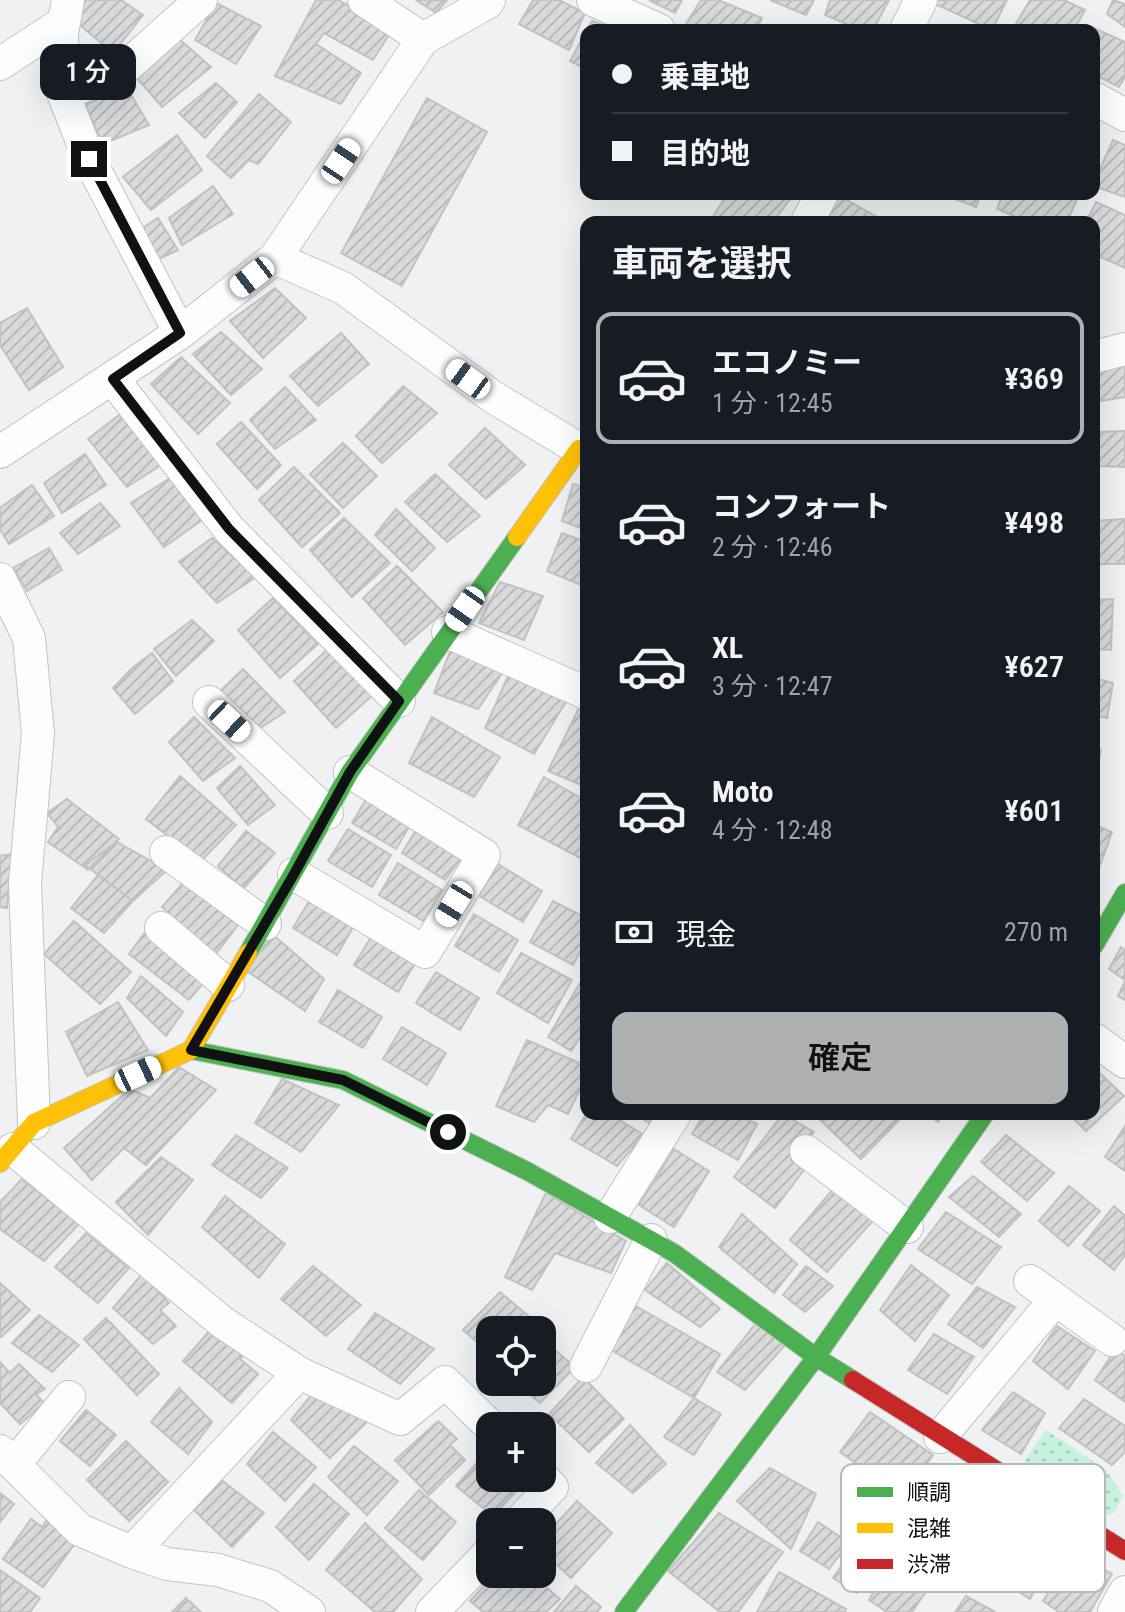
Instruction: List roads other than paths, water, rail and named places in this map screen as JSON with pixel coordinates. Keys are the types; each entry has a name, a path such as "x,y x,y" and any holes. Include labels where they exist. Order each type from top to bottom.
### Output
{"street":[{"path":"63,93 117,75 201,0"},
{"path":"364,0 423,39"},
{"path":"0,452 180,333 275,258 423,39 489,0"},
{"path":"593,0 646,24"},
{"path":"909,24 921,0"},
{"path":"66,11 62,34 63,93 89,159 180,333"},
{"path":"0,64 66,11"},
{"path":"1100,101 1125,115"},
{"path":"275,258 343,288 493,397 580,449"},
{"path":"1100,355 1125,349"},
{"path":"113,379 229,529 399,701"},
{"path":"476,1412 445,1382 400,1419 299,1373 222,1322 6,1156 34,1123 191,1050 350,772 580,453"},
{"path":"0,579 29,638 38,734 25,883 34,1123"},
{"path":"448,632 580,690"},
{"path":"209,702 327,813"},
{"path":"294,874 425,952 484,855 350,772"},
{"path":"166,852 265,924"},
{"path":"1100,936 1125,893"},
{"path":"161,928 228,985"},
{"path":"1100,1043 1125,1062"},
{"path":"191,1050 343,1080 527,1171 674,1253 816,1357 984,1464"},
{"path":"610,1217 671,1120"},
{"path":"624,1612 816,1357 981,1120"},
{"path":"806,1151 907,1227"},
{"path":"586,1366 651,1240"},
{"path":"940,1437 1043,1291 1112,1340"},
{"path":"132,1552 299,1373"},
{"path":"69,1397 7,1458 80,1530 167,1564 218,1570 270,1586 309,1612"},
{"path":"532,1508 547,1492"},
{"path":"432,1612 476,1566"},
{"path":"1114,1612 1125,1592"}]}
